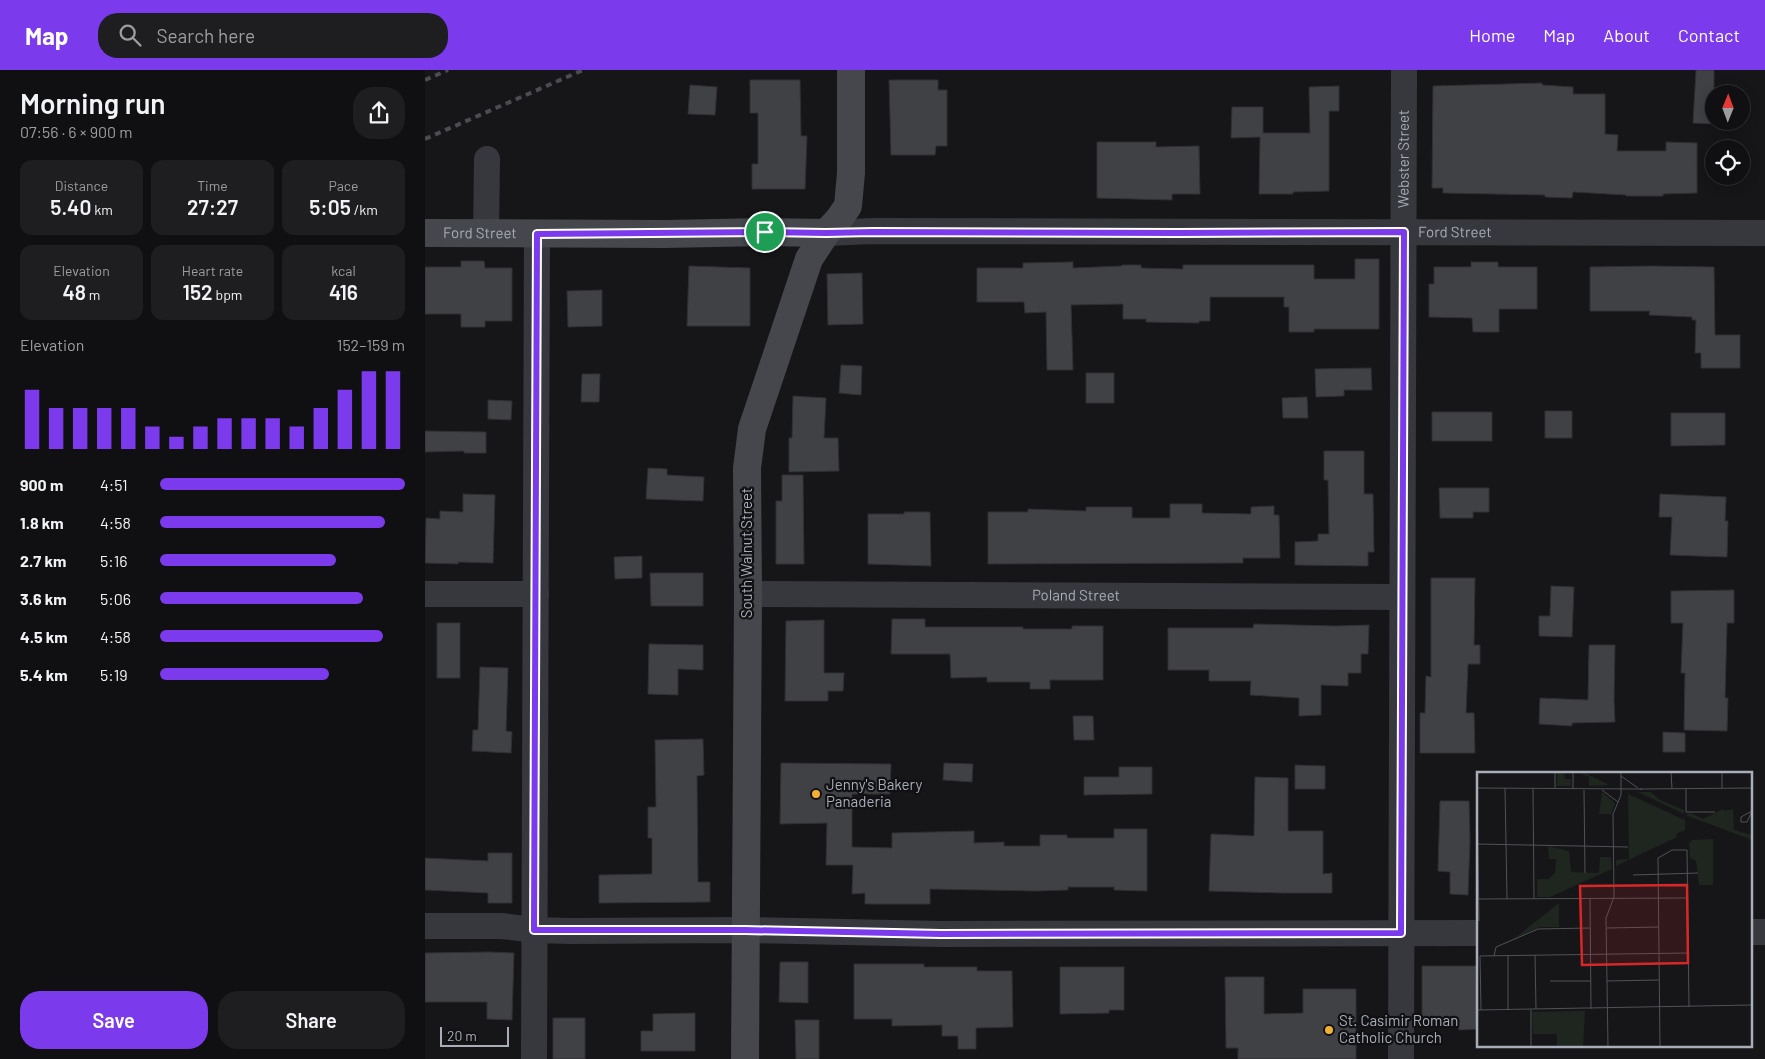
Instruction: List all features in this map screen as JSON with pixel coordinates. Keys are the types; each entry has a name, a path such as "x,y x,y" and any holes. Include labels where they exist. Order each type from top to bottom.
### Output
{"street":[{"name":"South Walnut Street","path":"745,1059 747,468 753,429 809,259 826,233 848,206 851,173 851,70"},
{"name":"Webster Street","path":"1401,1059 1404,70"},
{"path":"486,234 487,159"},
{"name":"Ford Street","path":"425,233 1765,233"},
{"path":"534,1059 537,234"},
{"path":"425,594 536,594"},
{"name":"Poland Street","path":"748,594 1402,597"},
{"path":"425,926 502,926 534,930 745,930 941,934 1477,933"}],"building":[{"path":"1696,70 1714,70 1714,85 1705,85 1705,124 1693,123"},
{"path":"750,80 800,80 801,136 807,136 805,189 752,189 752,164 758,164 758,113 750,113"},
{"path":"889,80 938,80 938,90 947,90 947,146 936,146 935,155 891,155"},
{"path":"1542,83 1542,85 1573,87 1573,94 1605,94 1605,134 1618,135 1617,151 1666,151 1666,142 1697,143 1697,193 1663,194 1663,196 1626,196 1573,192 1572,198 1545,197 1545,195 1443,193 1443,188 1432,188 1433,86"},
{"path":"690,85 717,87 715,115 688,114"},
{"path":"1339,86 1339,111 1329,111 1329,191 1259,194 1260,137 1231,138 1232,107 1263,107 1263,133 1310,133 1309,87"},
{"path":"1097,142 1156,142 1156,147 1199,146 1200,194 1172,194 1172,200 1097,198"},
{"path":"1355,259 1379,259 1379,329 1314,329 1314,332 1289,332 1289,307 1284,307 1284,297 1210,297 1210,321 1199,321 1199,323 1146,322 1146,319 1123,319 1123,304 1071,305 1073,370 1047,370 1046,312 1025,313 1024,302 977,302 977,268 1023,268 1023,263 1073,262 1073,268 1122,265 1141,265 1141,268 1183,269 1183,265 1314,265 1314,279 1355,279"},
{"path":"461,261 484,261 485,268 512,268 512,321 485,321 485,327 461,327 461,314 425,314 425,267 461,267"},
{"path":"1471,262 1498,262 1498,267 1537,267 1537,309 1499,309 1499,332 1473,332 1472,318 1429,317 1429,284 1434,284 1434,267 1471,267"},
{"path":"689,266 750,268 750,326 687,326"},
{"path":"1590,267 1714,267 1715,335 1740,335 1740,368 1701,368 1701,353 1695,353 1696,320 1692,320 1692,317 1649,315 1650,311 1590,311"},
{"path":"862,273 863,324 828,325 827,274"},
{"path":"602,290 602,326 568,327 567,291"},
{"path":"841,365 862,366 861,395 839,393"},
{"path":"1371,368 1372,390 1344,390 1344,396 1316,397 1315,369"},
{"path":"1086,373 1114,373 1114,403 1086,403"},
{"path":"582,374 600,374 599,402 581,402"},
{"path":"793,396 826,398 824,438 838,438 839,471 789,472 789,438 792,438"},
{"path":"1307,397 1308,418 1283,418 1282,398"},
{"path":"488,400 512,401 511,420 488,419"},
{"path":"1545,411 1572,411 1572,438 1545,438"},
{"path":"1432,412 1492,412 1492,441 1432,441"},
{"path":"1671,413 1725,413 1725,445 1671,446"},
{"path":"425,431 486,432 486,453 464,453 464,451 425,452"},
{"path":"1324,451 1364,451 1364,494 1373,494 1374,552 1368,552 1368,566 1295,565 1295,542 1318,541 1318,534 1329,534 1328,480 1324,480"},
{"path":"648,468 667,469 667,475 704,477 703,501 646,499"},
{"path":"782,475 803,475 804,564 776,564 776,501 782,501"},
{"path":"1439,488 1489,488 1489,512 1473,512 1473,518 1440,518"},
{"path":"463,494 495,495 493,563 425,563 426,518 440,519 440,511 463,512"},
{"path":"1660,494 1726,497 1725,521 1728,521 1727,557 1670,555 1672,517 1659,517"},
{"path":"1170,504 1202,504 1202,513 1251,514 1251,507 1274,506 1274,515 1279,515 1280,558 1243,558 1243,563 988,564 988,512 1028,512 1028,509 1086,511 1086,507 1132,507 1132,518 1170,518"},
{"path":"904,512 930,512 931,566 868,564 868,514 904,514"},
{"path":"642,556 642,578 615,579 614,557"},
{"path":"650,573 703,573 703,606 651,606"},
{"path":"1431,578 1475,578 1474,645 1480,645 1480,664 1468,664 1466,713 1474,713 1475,753 1420,753 1420,713 1425,713 1426,676 1431,677"},
{"path":"1551,586 1574,587 1572,637 1539,636 1539,616 1550,616"},
{"path":"1734,590 1734,623 1727,623 1725,698 1728,698 1727,731 1684,730 1685,673 1681,673 1683,623 1671,623 1671,591"},
{"path":"892,619 925,619 925,627 1072,629 1072,626 1103,626 1103,680 1050,680 1050,689 1030,689 1030,682 987,682 987,677 951,678 950,654 891,654"},
{"path":"824,620 824,673 844,673 843,691 828,691 828,701 785,701 786,621"},
{"path":"437,623 460,623 460,678 437,678"},
{"path":"1254,624 1369,625 1368,654 1361,654 1361,673 1348,673 1348,686 1321,685 1321,715 1299,716 1299,698 1250,695 1251,681 1209,681 1209,670 1168,670 1168,628 1253,628"},
{"path":"649,644 703,645 703,670 678,669 678,695 648,694"},
{"path":"1589,645 1615,645 1615,722 1572,723 1572,726 1539,724 1540,698 1588,700"},
{"path":"480,667 508,668 506,731 512,732 511,753 472,751 473,730 478,730"},
{"path":"1073,716 1093,716 1094,740 1074,740"},
{"path":"1663,732 1685,733 1685,752 1663,752"},
{"path":"703,739 704,775 697,776 698,882 710,882 710,902 599,903 599,875 652,874 652,838 648,838 648,807 656,807 655,740"},
{"path":"781,763 891,764 890,794 852,794 852,847 892,848 892,833 974,831 974,843 1004,842 1004,846 1040,846 1040,835 1067,835 1067,838 1114,838 1114,829 1147,829 1147,891 1114,890 1114,887 1068,887 1068,890 1035,891 930,889 930,904 865,904 865,893 852,894 853,865 826,865 827,823 780,824"},
{"path":"944,763 973,764 972,782 943,780"},
{"path":"1295,765 1325,766 1325,789 1295,789"},
{"path":"1119,767 1152,767 1152,794 1084,795 1084,777 1119,777"},
{"path":"1255,777 1288,778 1288,831 1323,831 1323,874 1332,873 1332,893 1209,891 1211,834 1254,836"},
{"path":"1440,801 1469,801 1468,895 1450,894 1450,872 1438,871"},
{"path":"488,853 512,853 512,903 488,903 488,893 425,890 425,858 488,861"},
{"path":"425,953 514,953 512,1020 487,1019 487,1002 425,1002"},
{"path":"780,962 808,962 808,1003 779,1002"},
{"path":"854,964 924,964 924,967 977,967 977,971 1012,971 1013,1027 976,1028 976,1049 958,1049 958,1036 942,1036 942,1025 892,1026 892,1019 854,1019"},
{"path":"1422,966 1477,966 1477,1029 1459,1030 1458,1025 1422,1026"},
{"path":"1060,967 1124,967 1124,1010 1109,1010 1109,1013 1060,1014"},
{"path":"1225,977 1264,977 1264,1014 1303,1013 1303,989 1356,989 1356,1059 1238,1059 1238,1048 1226,1048"},
{"path":"695,1013 695,1051 641,1051 641,1031 653,1031 653,1014"},
{"path":"553,1018 585,1018 585,1059 553,1059"},
{"path":"795,1020 819,1020 819,1059 796,1059"}],"railway":[{"path":"425,80 448,70"},
{"path":"425,139 583,70"}],"place":[{"name":"Jenny's Bakery Panaderia","path":"816,794"},
{"name":"St. Casimir Roman Catholic Church","path":"1329,1030"}],"route":[{"path":"765,232 1404,232 1401,933 941,934 745,930 534,930 537,234 765,232"}]}
